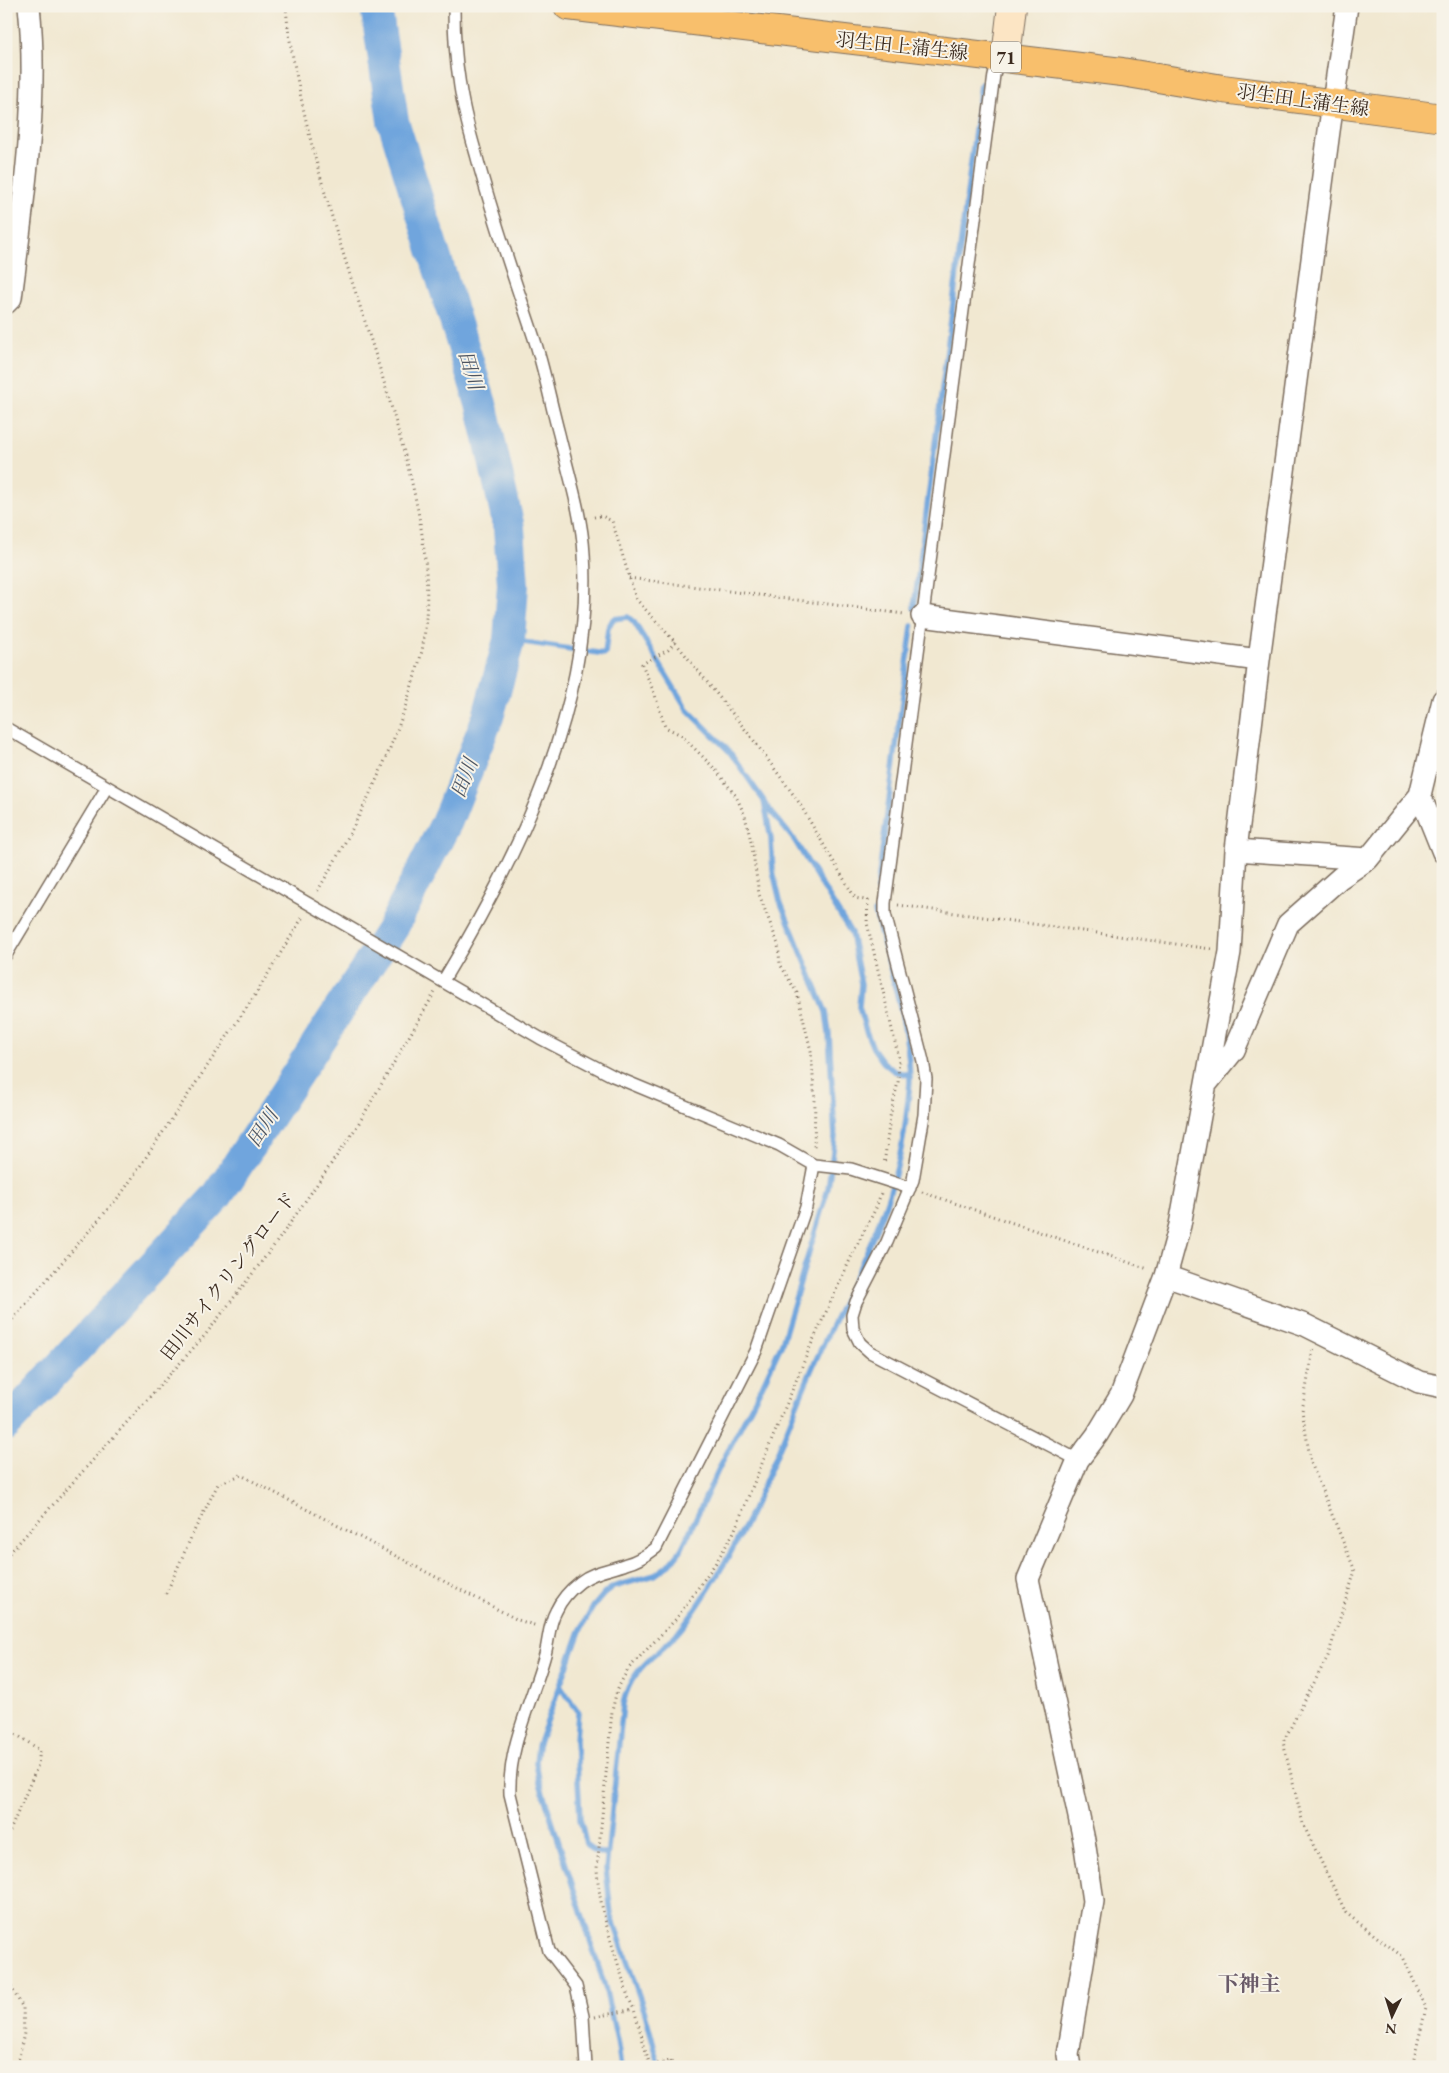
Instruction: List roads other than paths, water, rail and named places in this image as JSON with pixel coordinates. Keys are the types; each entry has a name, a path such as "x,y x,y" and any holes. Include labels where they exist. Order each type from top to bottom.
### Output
{"main road":[{"name":"羽生田上蒲生線","path":"568,6 1006,57 1443,118"}],"street":[{"path":"6,303 10,298 21,219 29,130 32,69 28,6"},
{"path":"1006,57 1012,6"},
{"path":"1070,2067 1068,2055 1093,1901 1084,1840 1028,1579 1078,1460 1121,1395 1166,1276 1180,1225 1230,952 1236,850 1259,660 1347,6"},
{"path":"922,616 1259,660"},
{"path":"1206,1084 1234,1050 1288,924 1340,878 1368,859 1420,795 1443,700"},
{"path":"1420,795 1443,852"},
{"path":"1236,850 1368,859"},
{"path":"1166,1276 1305,1325 1419,1382 1443,1387"}],"lane":[{"path":"439,981 470,936 505,870 553,758 567,713 576,672 582,625 584,588 584,554 567,467 536,342 484,182 468,125 459,82 455,46 454,8"},
{"path":"6,728 314,905 439,981 540,1038 613,1076 778,1145 814,1165 851,1169 895,1183 913,1180 924,1115 926,1079 885,914 885,903 994,75 996,68 1006,57"},
{"path":"6,955 107,787"},
{"path":"586,2067 583,2016 576,1986 549,1950 510,1794 510,1778 516,1741 545,1656 549,1630 556,1611 566,1596 580,1582 597,1572 627,1564 644,1557 656,1548 756,1351 806,1207 814,1165"},
{"path":"895,1183 887,1242 856,1302 852,1315 853,1329 860,1343 870,1352 1078,1460"}],"waterway":[{"name":"田川","path":"6,1425 217,1196 392,929 447,821 488,717 509,640 513,585 509,528 482,407 393,121 376,6"},
{"path":"914,608 981,84"},
{"path":"509,640 605,654 608,628 613,619 628,617 634,622 687,709 729,751 764,801 771,839 773,871 780,901 826,1012 829,1034 835,1137 828,1188 782,1343 721,1464 681,1550 670,1564 655,1575 613,1587 593,1607 580,1631 538,1746 536,1762 539,1780 605,1987 621,2067"},
{"path":"877,890 912,626"},
{"path":"765,804 795,841 851,933 861,984 859,1007 873,1048 883,1062 894,1071 909,1075"},
{"path":"660,2067 645,2013 611,1914 606,1869 623,1704 632,1680 646,1662 672,1639 686,1622 709,1589 738,1540 762,1490 815,1362 872,1239 895,1176 902,1143 910,1078 902,1015 875,912"},
{"path":"560,1686 578,1711 576,1740 580,1819 586,1844 593,1851 607,1855"}],"district":[{"name":"下神主","path":"1249,1983"}]}
